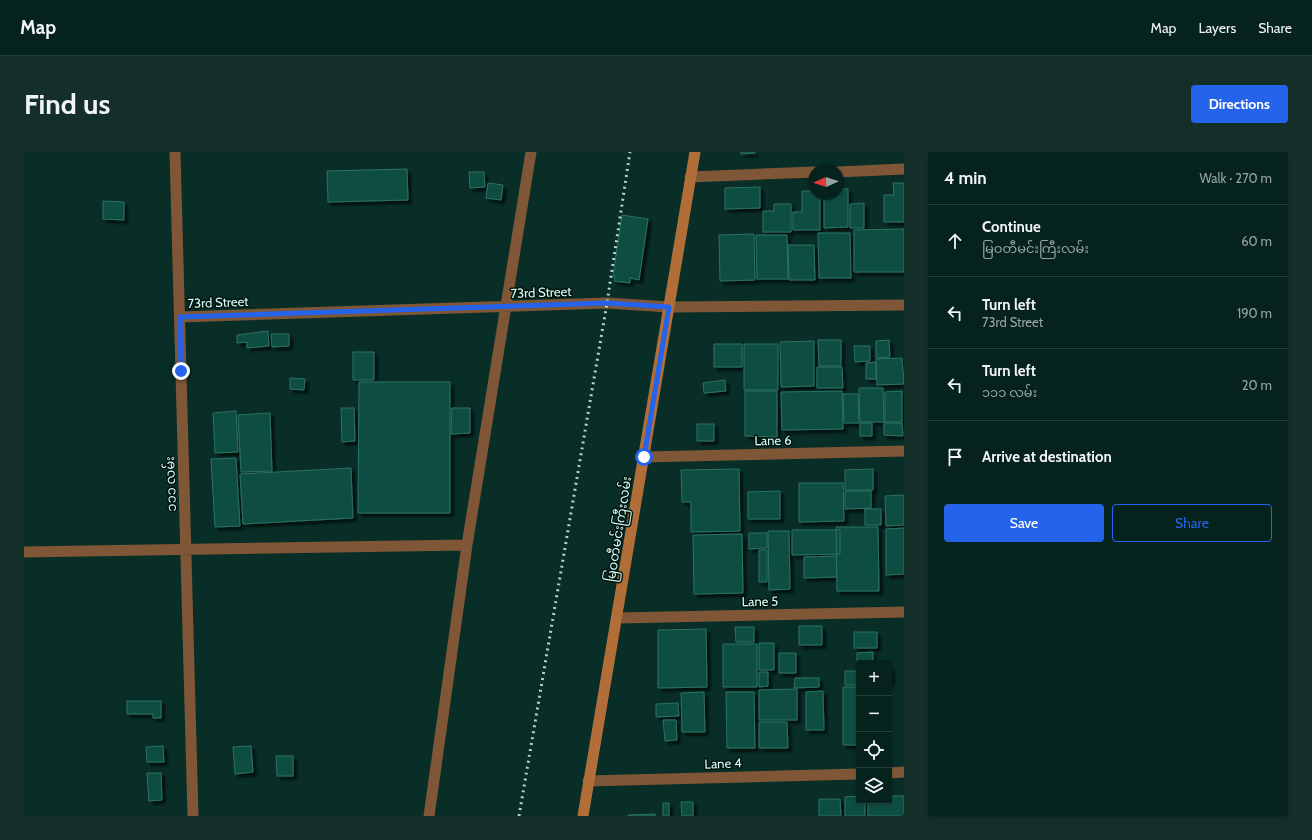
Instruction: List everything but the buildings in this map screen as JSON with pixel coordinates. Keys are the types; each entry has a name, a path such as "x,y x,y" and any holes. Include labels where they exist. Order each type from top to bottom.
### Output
{"main road":[{"name":"မြဝတီမင်းကြီးလမ်း","path":"583,816 695,152"}],"street":[{"name":"၁၁၁ လမ်း","path":"175,152 193,816"},
{"path":"429,816 467,545 531,152"},
{"path":"844,172 904,169"},
{"path":"690,177 808,172"},
{"name":"73rd Street","path":"180,317 607,303 669,307 904,305"},
{"name":"Lane 6","path":"644,457 904,451"},
{"path":"24,552 467,545"},
{"name":"Lane 5","path":"617,618 904,612"},
{"path":"892,773 904,772"},
{"name":"Lane 4","path":"588,781 856,774"}],"railway":[{"path":"519,816 607,303 630,152"}],"route":[{"path":"181,371 180,317 607,303 669,307 644,457"}]}
